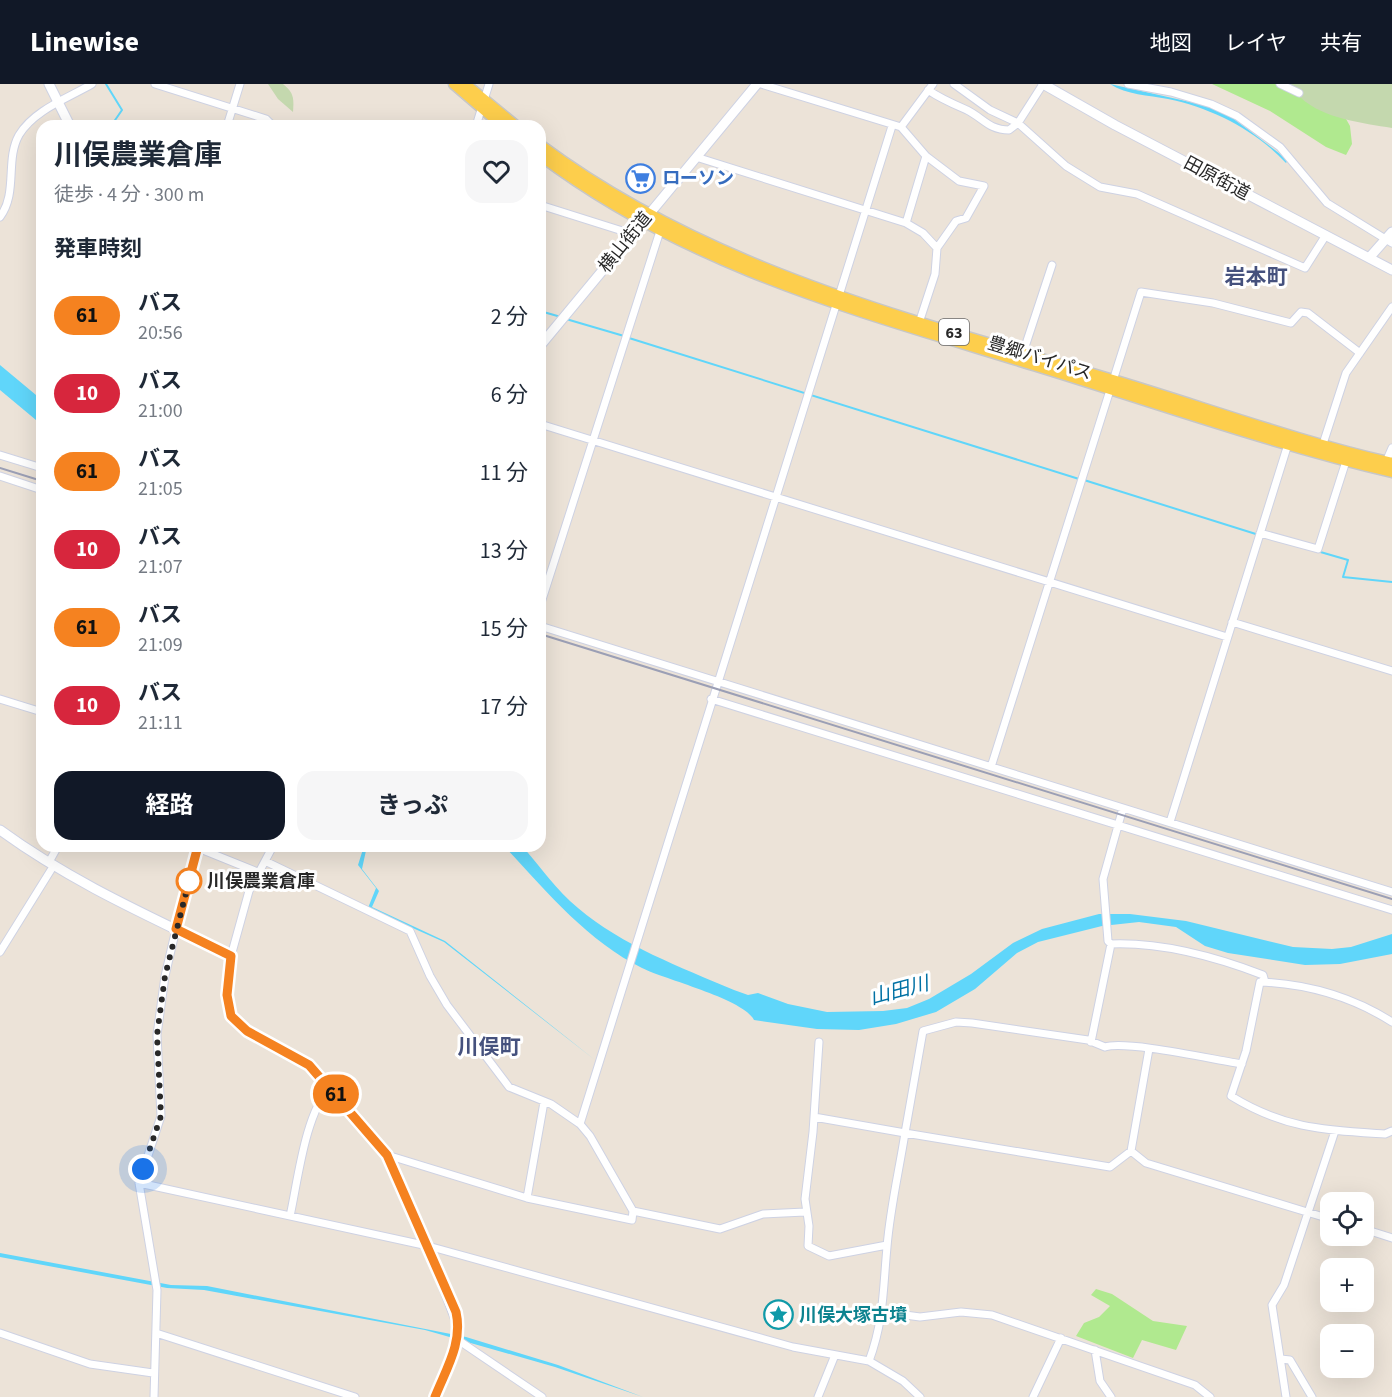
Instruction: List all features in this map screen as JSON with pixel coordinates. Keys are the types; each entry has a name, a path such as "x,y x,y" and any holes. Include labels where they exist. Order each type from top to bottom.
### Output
{"main road":[{"path":"454,84 507,120"},
{"path":"465,84 497,120"},
{"name":"豊郷バイパス","path":"546,149 661,227 836,300 1289,440 1388,466"},
{"name":"豊郷バイパス","path":"546,159 585,187 646,218"}],"street":[{"path":"49,84 67,120"},
{"path":"0,217 9,198 19,136 42,111 59,104 92,84"},
{"path":"155,84 267,120"},
{"path":"228,120 240,84"},
{"path":"478,120 489,84"},
{"path":"759,84 896,127 926,156 959,181 984,186 966,218 956,221 937,248 935,274 919,325"},
{"name":"横山街道","path":"546,339 759,84"},
{"path":"954,84 990,110 1018,123 1066,166 1100,187 1137,194 1305,268 1326,235"},
{"path":"580,1124 836,300 896,127 931,87 948,103 969,111 985,124 998,130 1009,130 1018,123 1043,84"},
{"name":"田原街道","path":"1043,84 1115,125 1392,270"},
{"path":"1128,84 1171,92 1211,104 1237,116 1280,147 1326,203 1390,238 1369,258"},
{"path":"1280,84 1299,93"},
{"path":"906,223 926,156"},
{"path":"696,157 906,223 923,233 937,248"},
{"path":"546,207 632,234"},
{"path":"546,587 661,227"},
{"path":"1022,357 1052,265"},
{"path":"991,767 1141,292 1213,303 1291,323 1301,312 1308,313 1360,353"},
{"path":"1322,448 1346,373 1392,307"},
{"path":"546,426 1227,637"},
{"path":"1170,822 1289,440"},
{"path":"1388,466 1392,448"},
{"path":"0,455 36,466"},
{"path":"1260,533 1318,549 1347,455"},
{"path":"0,476 36,488"},
{"path":"1232,622 1392,671"},
{"path":"546,628 1392,892"},
{"path":"0,699 36,710"},
{"path":"711,699 1392,910"},
{"path":"1091,1042 1110,942 1103,879 1123,808"},
{"path":"0,830 51,864 231,956"},
{"path":"0,952 56,852"},
{"path":"154,1397 157,1290 139,1183 161,1116 157,1035 165,976 197,852"},
{"path":"210,852 260,873"},
{"path":"271,852 244,906 231,956 227,1006 237,1024 300,1059 330,1087 387,1155 456,1312 459,1328 458,1340 435,1397"},
{"path":"267,862 410,931 430,976 447,1005 509,1087 543,1102 580,1124 590,1136 633,1211 632,1220 527,1198 387,1155"},
{"path":"1110,942 1141,943 1209,958 1263,975 1265,982"},
{"path":"1392,1022 1365,1005 1308,986 1260,982 1242,1064 1231,1096 1257,1112 1290,1124 1335,1131 1385,1134 1392,1131"},
{"path":"869,1361 883,1312 887,1245 923,1032 956,1022 972,1023 1091,1042 1105,1047 1112,1044 1242,1064"},
{"path":"819,1042 805,1212 809,1226 808,1246 829,1256 887,1245"},
{"path":"814,1117 1110,1167 1131,1151 1149,1049"},
{"path":"290,1216 307,1140 315,1115 330,1087"},
{"path":"527,1198 543,1102"},
{"path":"1286,1397 1272,1305 1284,1284 1335,1131"},
{"path":"1131,1151 1146,1163 1320,1216"},
{"path":"139,1183 428,1246 793,1347 869,1361 903,1381 920,1397"},
{"path":"633,1211 720,1229 763,1214 805,1212"},
{"path":"1374,1232 1392,1238"},
{"path":"883,1312 920,1317 961,1312 992,1314 1195,1385 1205,1390 1210,1397"},
{"path":"0,1333 90,1364 153,1373"},
{"path":"156,1333 355,1397"},
{"path":"1033,1397 1061,1338"},
{"path":"458,1340 542,1397"},
{"path":"1095,1350 1100,1381 1111,1397"},
{"path":"818,1397 835,1355"},
{"path":"1281,1359 1290,1360 1312,1397"}],"green space":[{"path":"268,84 283,84 289,90 293,99 293,112 278,99"},
{"path":"1212,84 1304,84 1341,110 1350,126 1352,144 1346,155 1326,147 1270,111"},
{"path":"1288,84 1392,84 1392,128 1344,119 1321,111 1301,98"},
{"path":"1096,1289 1112,1294 1153,1321 1187,1326 1176,1350 1142,1340 1133,1358 1076,1336 1084,1323 1099,1317 1110,1306 1091,1295"}],"water":[{"path":"1110,84 1208,106 1233,118 1288,160 1286,163 1261,140 1232,122 1201,108 1168,99 1131,93"},
{"path":"0,365 36,395 36,420 0,390"},
{"path":"362,852 366,852 362,869 379,891 372,907 445,941 595,1060 444,942 368,908 376,888 358,865"},
{"path":"510,852 527,852 570,901 595,921 633,945 748,995 758,993 788,1004 827,1012 907,1008 929,999 971,974 1013,943 1042,929 1099,914 1130,914 1186,921 1293,947 1332,949 1351,947 1392,934 1392,954 1340,964 1305,965 1228,953 1205,946 1176,927 1139,922 1102,926 1038,942 1017,953 975,989 936,1012 896,1024 859,1030 817,1029 754,1020 747,1012 720,997 642,968 603,944 551,897"},
{"path":"0,1253 171,1285 207,1286 466,1337 558,1365 643,1397 555,1367 425,1330 204,1290 167,1288 0,1257"}],"waterway":[{"path":"106,84 122,110 115,120"},
{"path":"546,313 561,317"},
{"path":"566,319 624,336"},
{"path":"629,338 1079,479"},
{"path":"1084,480 1259,535"},
{"path":"1317,551 1348,560 1343,577 1392,582"}],"railway":[{"path":"0,468 36,479"},
{"path":"546,636 1392,899"}],"bus line":[{"name":"61","path":"196,852 176,929 231,956 227,1006 237,1024 309,1065 355,1116 387,1155 393,1166 456,1312 459,1328 458,1340 435,1397"}],"place":[{"name":"ローソン","path":"641,178"},
{"name":"川俣農業倉庫","path":"189,881"},
{"name":"川俣大塚古墳","path":"778,1315"}],"district":[{"name":"岩本町","path":"1256,277"},
{"name":"川俣町","path":"489,1047"}],"route":[{"path":"143,1169 161,1116 158,1092 157,1035 170,950 189,881"}],"water label":[{"name":"山田川","path":"899,990"}]}
